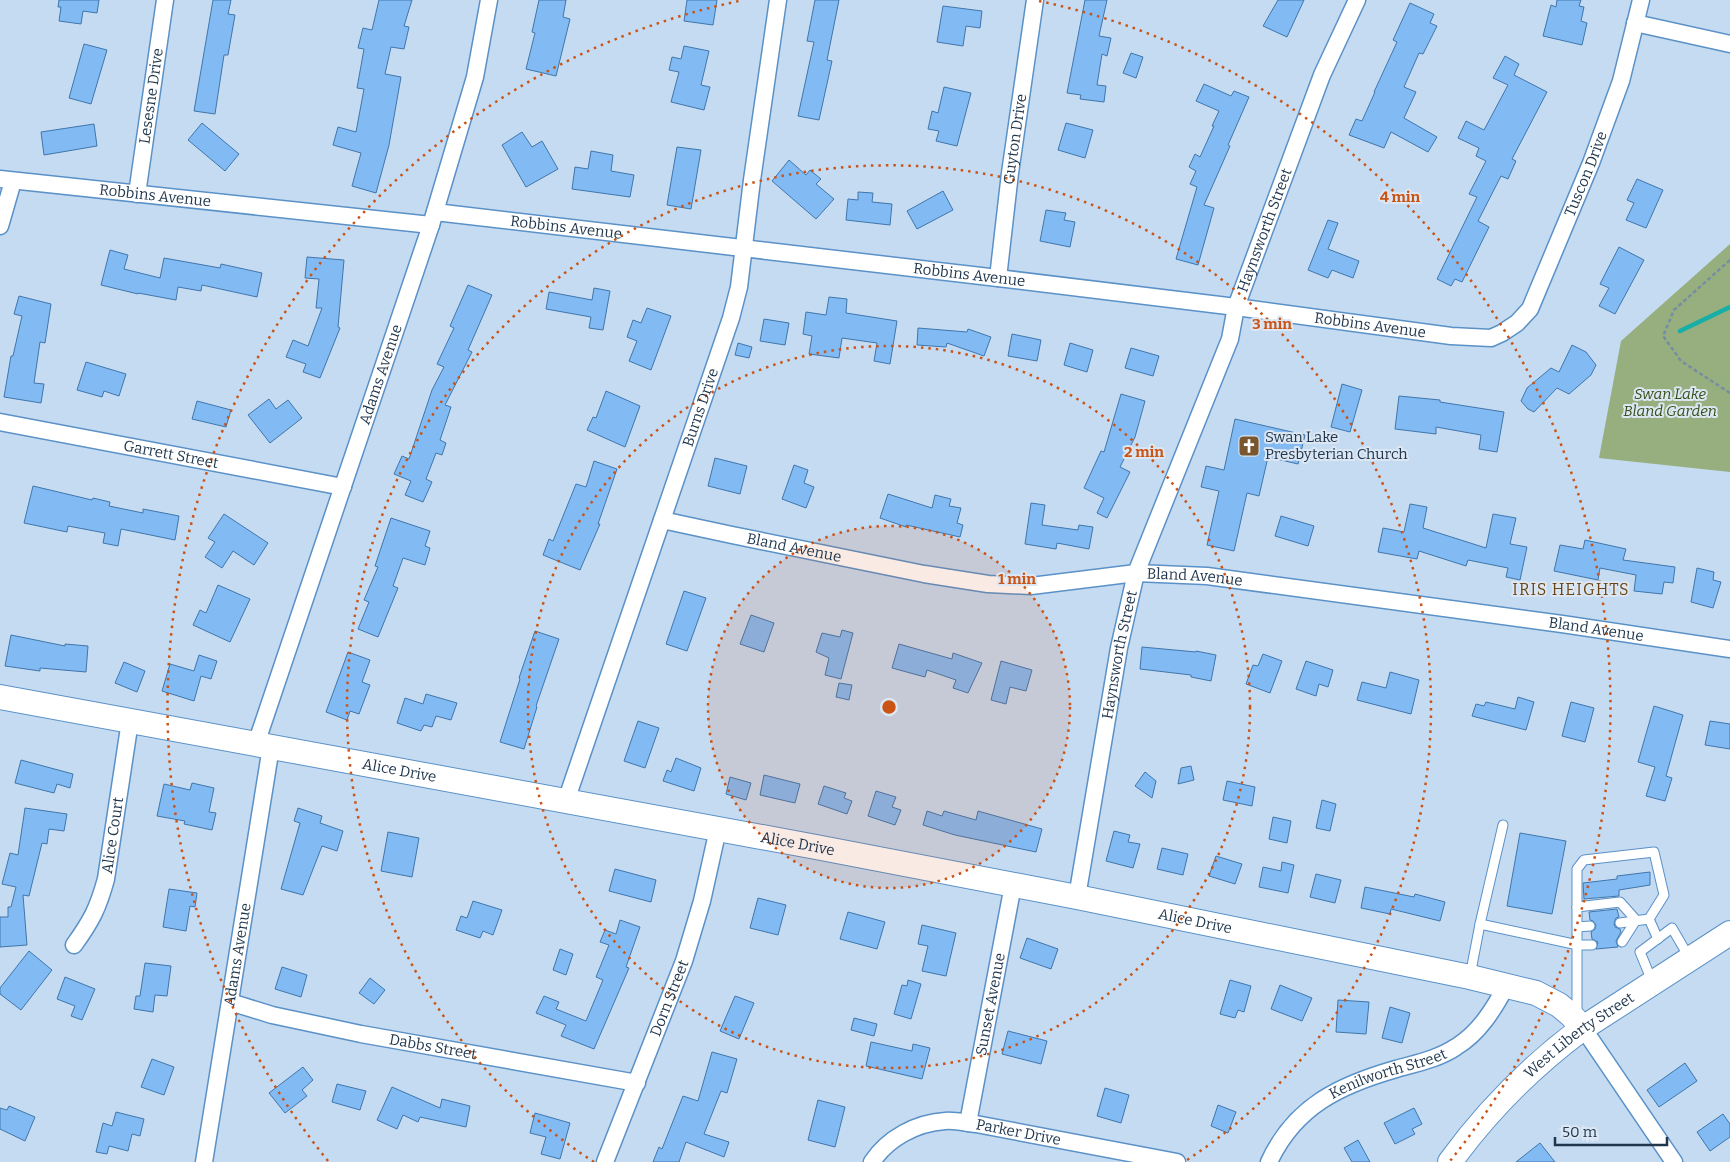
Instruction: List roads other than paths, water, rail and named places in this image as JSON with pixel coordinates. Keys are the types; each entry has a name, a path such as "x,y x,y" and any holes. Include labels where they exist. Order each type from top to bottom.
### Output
{"main road":[{"name":"Alice Drive","path":"0,697 1013,885 1470,977 1536,993 1559,1005 1580,1024"},
{"name":"West Liberty Street","path":"1450,1162 1479,1125 1508,1094 1580,1024 1653,984 1730,933"}],"street":[{"name":"Lesesne Drive","path":"137,194 165,0"},
{"name":"Adams Avenue","path":"204,1162 230,1002 263,745 342,487 433,218 476,76 489,0"},
{"name":"Burns Drive","path":"566,801 731,318 739,287 752,180 778,0"},
{"name":"Guyton Drive","path":"998,278 1010,173 1035,0"},
{"name":"Haynsworth Street","path":"1077,898 1119,648 1136,573 1230,339 1236,307 1322,75 1357,0"},
{"name":"Tuscon Drive","path":"1502,333 1517,323 1530,309 1591,163 1621,81 1641,0"},
{"path":"1635,23 1730,44"},
{"name":"Robbins Avenue","path":"7,180 137,194 433,218 744,248 1236,307 1451,336 1491,338 1502,333"},
{"path":"0,226 7,180"},
{"name":"Garrett Street","path":"0,422 342,487"},
{"name":"Bland Avenue","path":"662,520 924,574 988,584 1031,586 1136,573 1206,576 1562,624 1730,649"},
{"name":"Alice Court","path":"74,945 90,923 99,904 106,879 130,721"},
{"name":"Dorn Street","path":"605,1162 684,961 702,901 718,829"},
{"name":"Sunset Avenue","path":"968,1123 1013,885"},
{"name":"Kenilworth Street","path":"1269,1162 1280,1140 1306,1112 1325,1097 1362,1079 1438,1057 1458,1046 1478,1029 1494,1009 1506,986"},
{"name":"Dabbs Street","path":"230,1002 272,1015 361,1034 637,1083"},
{"path":"1580,1024 1674,1162"},
{"name":"Parker Drive","path":"872,1162 893,1139 917,1127 946,1120 1177,1162"}],"lane":[{"path":"1470,977 1503,825"},
{"path":"1580,1024 1577,869 1584,860 1654,852 1664,895 1649,919"},
{"path":"1577,907 1620,902 1636,920"},
{"path":"1620,923 1649,919"},
{"path":"1649,919 1658,939"},
{"path":"1622,942 1636,920"},
{"path":"1480,924 1578,945 1592,945"},
{"path":"1578,927 1590,926"},
{"path":"1653,984 1640,952 1672,928 1690,959"}],"waterway":[{"path":"1680,331 1730,307"}],"place":[{"name":"Swan Lake Presbyterian Church","path":"1249,446"}],"district":[{"name":"IRIS HEIGHTS","path":"1571,589"}],"park label":[{"name":"Swan Lake Bland Garden","path":"1670,402"}]}
